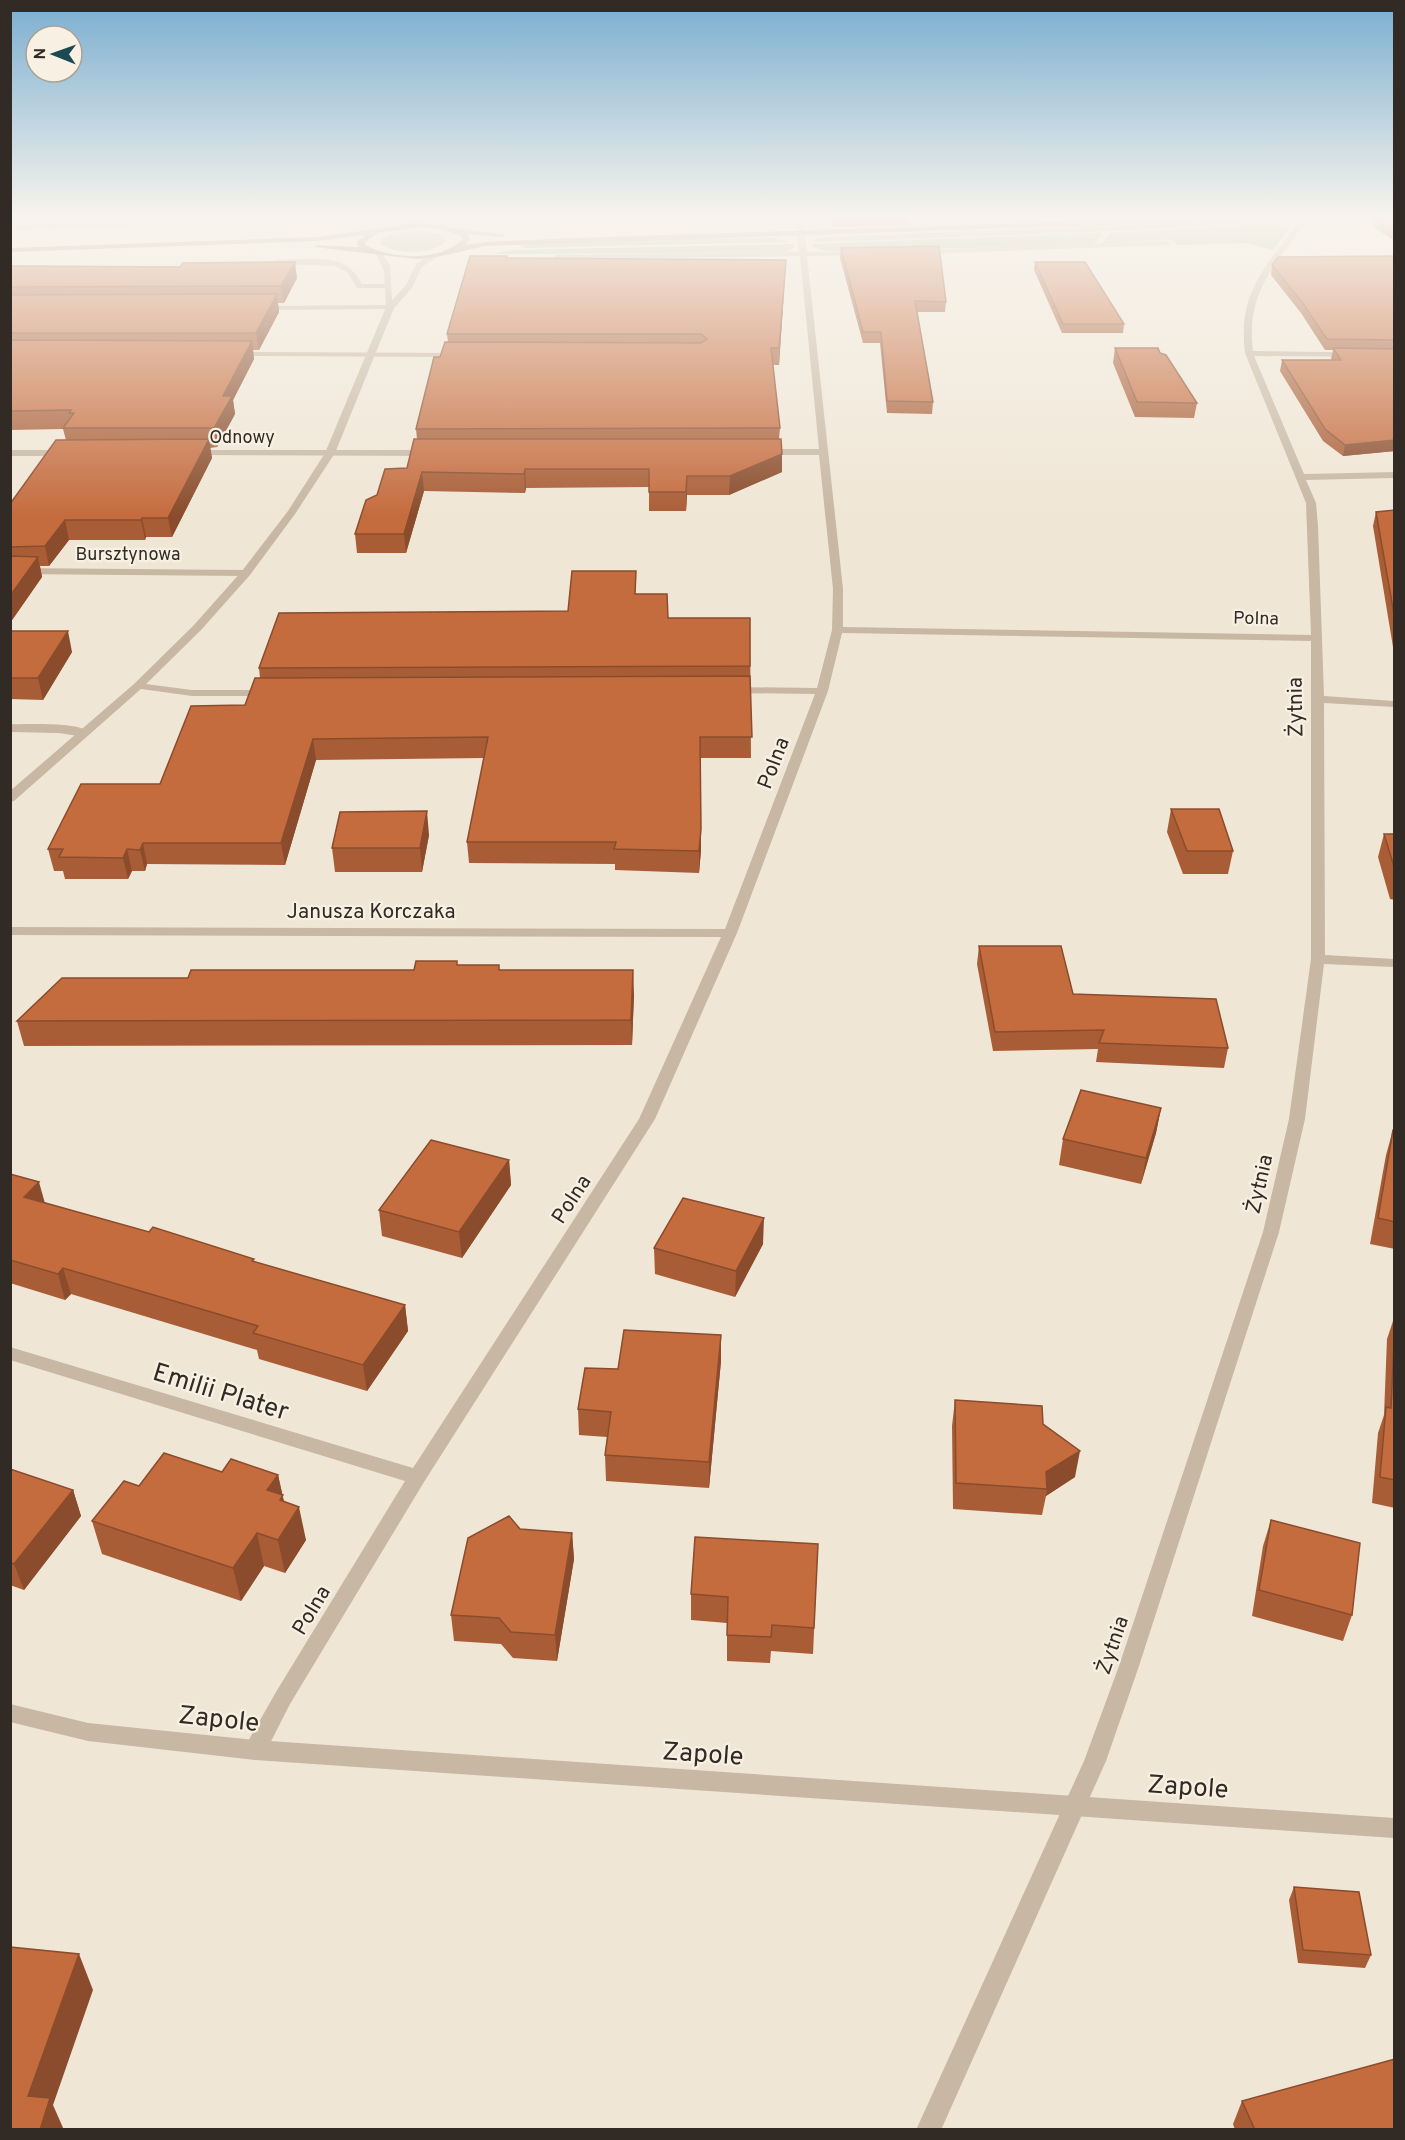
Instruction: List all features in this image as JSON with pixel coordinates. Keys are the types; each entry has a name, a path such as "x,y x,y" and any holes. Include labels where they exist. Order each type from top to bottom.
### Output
{"street":[{"path":"10,798 138,686 197,628 246,573 292,512 330,453 387,316"},
{"name":"Polna","path":"255,1750 283,1698 417,1477 646,1119 730,933 822,691 837,630 838,589 810,316"},
{"name":"Żytnia","path":"928,2130 1095,1761 1129,1666 1271,1233 1297,1119 1318,959 1318,699 1311,503 1249,353 1249,316"},
{"path":"1249,353 1395,355"},
{"path":"222,354 468,355"},
{"path":"752,452 823,452"},
{"path":"10,453 70,453"},
{"name":"Odnowy","path":"178,453 444,453"},
{"path":"1302,477 1395,475"},
{"name":"Bursztynowa","path":"10,571 246,573"},
{"name":"Polna","path":"837,630 1315,638"},
{"path":"138,686 192,693 282,693"},
{"path":"719,690 822,691"},
{"path":"1318,699 1395,704"},
{"path":"10,728 55,729 85,733"},
{"name":"Janusza Korczaka","path":"10,931 730,933"},
{"path":"1318,959 1395,963"},
{"name":"Emilii Plater","path":"10,1353 417,1477"},
{"name":"Zapole","path":"10,1713 88,1731 255,1750 1395,1828"}],"building":[{"path":"10,316 265,316 256,333 10,333"},
{"path":"452,316 782,316 779,348 771,348 780,428 416,429 434,357 440,357 445,342 701,343 707,339 701,334 447,334"},
{"path":"859,316 918,316 933,402 887,401 881,332 863,332"},
{"path":"1059,316 1119,316 1124,324 1063,324"},
{"path":"1311,316 1395,316 1395,340 1327,339"},
{"path":"10,340 252,341 223,396 232,396 214,428 63,428 74,413 69,413 71,410 10,411"},
{"path":"1115,348 1158,348 1160,353 1166,355 1197,403 1137,402"},
{"path":"1333,348 1395,349 1395,403 1393,403 1395,404 1395,440 1345,445 1325,429 1282,360 1341,360"},
{"path":"209,439 168,518 65,520 45,546 10,547 10,504 56,440"},
{"path":"414,439 781,439 782,454 730,476 687,476 686,492 649,492 649,469 525,469 524,474 422,472 404,534 355,534 366,500 377,495 385,469 407,468"},
{"path":"1395,510 1395,620 1376,512"},
{"path":"10,556 38,557 10,596"},
{"path":"572,571 636,571 635,594 667,594 668,618 750,618 750,666 259,668 279,613 568,611"},
{"path":"10,631 68,631 38,678 10,678"},
{"path":"750,676 752,737 700,737 701,829 699,851 614,849 616,842 467,842 488,737 313,739 281,843 143,843 140,850 127,849 123,858 59,857 63,849 48,849 81,784 160,784 191,706 245,705 255,678"},
{"path":"1171,809 1219,809 1233,851 1187,851"},
{"path":"427,811 420,848 332,848 340,812"},
{"path":"1384,834 1395,834 1395,870"},
{"path":"979,946 1061,946 1073,994 1216,999 1228,1048 1099,1043 1104,1030 995,1032"},
{"path":"416,961 457,961 457,965 499,965 499,970 633,970 631,1020 17,1021 62,978 188,978 191,970 414,970"},
{"path":"1081,1090 1161,1108 1146,1158 1063,1139"},
{"path":"1393,1130 1395,1130 1395,1222 1378,1218"},
{"path":"431,1140 509,1160 459,1232 379,1210"},
{"path":"10,1174 39,1182 24,1197 149,1232 153,1227 254,1259 252,1261 405,1305 363,1365 253,1333 258,1326 63,1268 58,1274 10,1260"},
{"path":"683,1198 764,1218 736,1271 654,1248"},
{"path":"1395,1321 1395,1480 1380,1477 1386,1407 1391,1408"},
{"path":"624,1330 721,1335 709,1462 605,1455 611,1412 578,1409 585,1368 618,1369"},
{"path":"955,1400 1042,1406 1043,1424 1080,1451 1046,1472 1047,1489 956,1483"},
{"path":"164,1453 222,1472 231,1459 278,1475 267,1490 283,1495 280,1500 299,1507 278,1540 257,1533 233,1568 92,1521 124,1481 139,1486"},
{"path":"10,1469 73,1490 14,1564 10,1562"},
{"path":"509,1516 520,1529 572,1533 555,1635 511,1632 499,1618 451,1615 468,1538"},
{"path":"1271,1520 1360,1543 1352,1615 1259,1590"},
{"path":"695,1537 818,1544 814,1628 772,1625 771,1637 727,1635 728,1597 691,1594"},
{"path":"1294,1887 1359,1892 1371,1955 1303,1950"},
{"path":"10,1947 79,1954 28,2096 50,2098 40,2130 10,2130"},
{"path":"1395,2059 1395,2130 1255,2130 1242,2101"}]}
